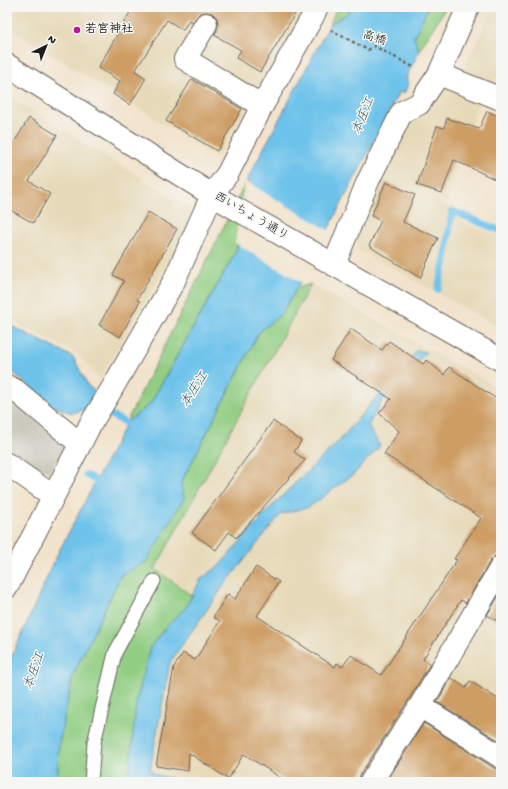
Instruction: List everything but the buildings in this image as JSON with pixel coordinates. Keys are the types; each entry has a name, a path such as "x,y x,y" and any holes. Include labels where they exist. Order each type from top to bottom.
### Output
{"main road":[{"path":"7,587 85,434 174,281 212,195 228,173 262,106 317,7"},
{"path":"334,265 368,181 402,112 420,104 430,73 468,7"},
{"path":"206,24 185,59 262,106"},
{"name":"西いちょう通り","path":"7,65 212,195 501,360"},
{"path":"430,73 501,99"},
{"path":"7,386 85,434"},
{"path":"7,464 53,496"},
{"path":"371,782 420,706 501,567"},
{"path":"420,706 501,756"}],"lane":[{"path":"91,782 94,743 115,653 154,581"}],"path":[{"name":"高橋","path":"329,29 368,50 374,46 430,73"}],"shaded area":[{"path":"7,7 309,7 217,157 7,27"},
{"path":"494,7 501,7 501,93 459,76"},
{"path":"442,84 480,97 446,204 462,222 501,237 501,328 357,249 355,223 404,119 424,116"},
{"path":"7,95 188,207 192,222 100,379 79,355 7,318"},
{"path":"311,284 501,389 501,782 155,782 142,778 159,658 201,603 155,569"},
{"path":"7,396 12,398 66,448 49,472 32,465 7,448"}],"green space":[{"path":"337,7 351,7 349,13 330,24"},
{"path":"428,7 446,7 419,51 414,37"},
{"path":"248,178 236,252 150,404 126,423"},
{"path":"311,284 155,569 192,596 186,607 165,628 150,647 129,775 135,782 57,782 59,743 73,675 121,575 146,562 181,483 259,332 281,314 297,288"}],"water":[{"name":"本庄江","path":"351,7 428,7 414,37 419,51 406,78 409,83 404,93 399,92 297,288 281,314 259,332 181,483 184,498 146,562 121,575 73,675 59,743 57,782 7,782 7,667 58,553 126,423 150,404 236,252 248,178 330,24 348,13"},
{"path":"7,324 73,357 88,386 95,391 84,410 72,413 52,406 7,367"},
{"path":"417,350 426,352 380,404 368,426 380,446 354,474 309,507 281,514 225,584 170,662 150,770 157,775 186,782 135,782 129,775 136,704 150,647 165,628 186,607 201,579 219,566 273,505 339,441"}],"pier":[{"path":"245,181 330,231 302,283 235,243"}],"waterway":[{"path":"438,289 445,260 452,211 501,231"},
{"path":"102,410 126,423 132,431"},
{"path":"86,475 103,485"}],"place":[{"name":"若宮神社","path":"77,30"}]}
